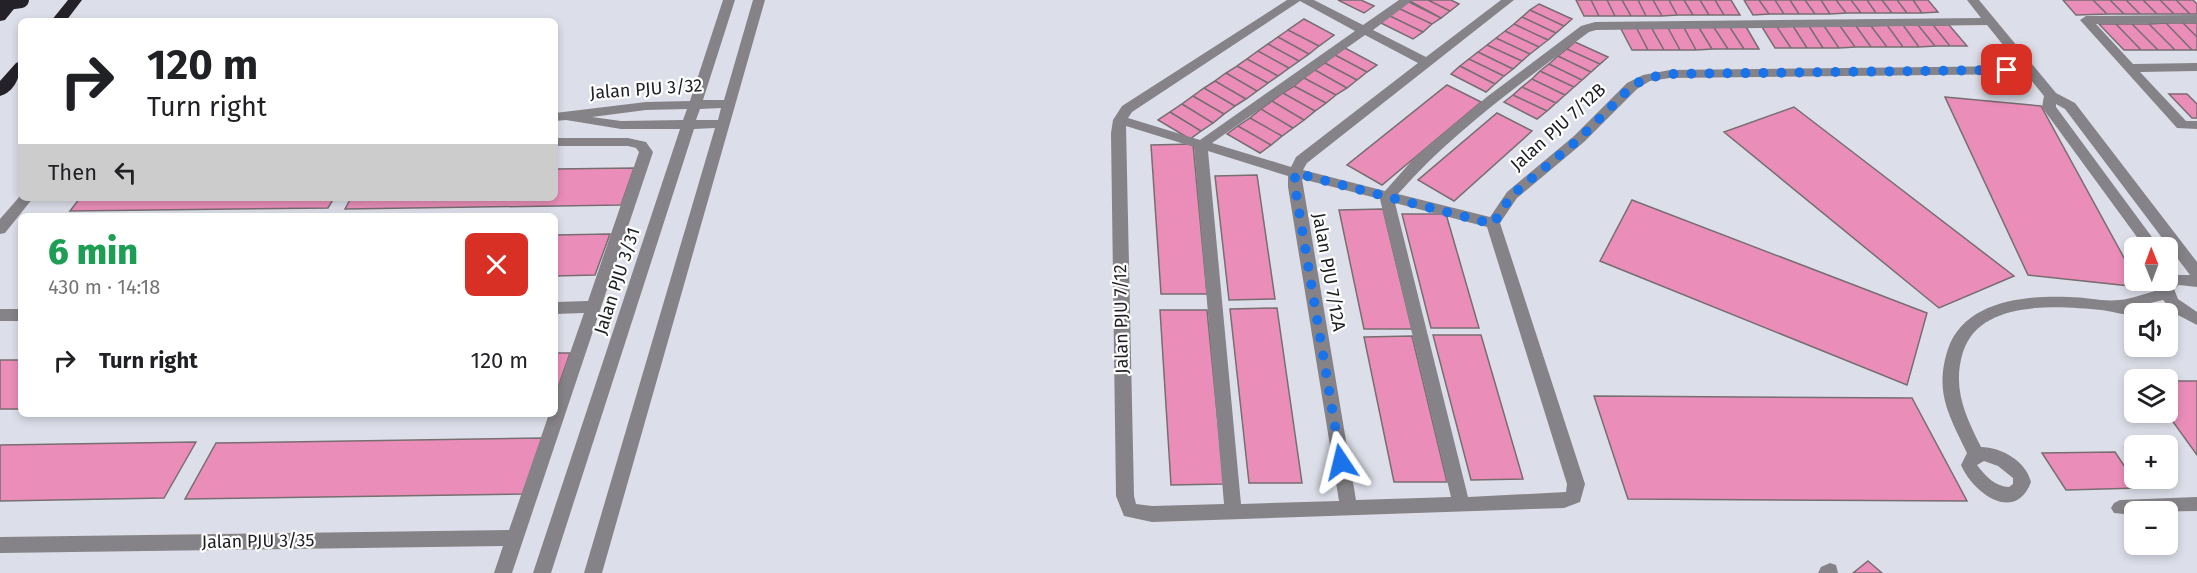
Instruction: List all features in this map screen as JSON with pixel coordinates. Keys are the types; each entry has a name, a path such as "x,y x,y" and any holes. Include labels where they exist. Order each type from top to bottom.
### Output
{"highway":[{"path":"0,17 14,0"},
{"path":"0,3 21,0"},
{"path":"60,18 75,0"},
{"path":"0,91 18,70"}],"street":[{"name":"Jalan PJU 3/31","path":"542,573 729,0"},
{"path":"593,573 759,0"},
{"path":"1295,0 1127,109 1120,120 1295,173 1493,224 1576,484 1574,497 1564,501 1348,507"},
{"path":"1305,0 1426,62"},
{"path":"1201,145 1407,0"},
{"path":"1295,173 1301,160 1508,0"},
{"path":"1972,0 2051,96 2070,106 2197,273"},
{"path":"2197,19 2086,20 2182,125 2197,125"},
{"path":"1387,198 1420,159 1493,99 1594,26 1991,21"},
{"path":"2130,68 2197,67"},
{"name":"Jalan PJU 7/12B","path":"1493,224 1512,195 1579,139 1632,86 1647,78 1670,74 2031,70"},
{"path":"2051,96 2049,107 2144,237"},
{"name":"Jalan PJU 3/32","path":"560,117 599,110 730,104"},
{"name":"Jalan PJU 3/32","path":"560,117 621,125 724,124"},
{"name":"Jalan PJU 7/12","path":"1120,120 1118,133 1125,496 1130,511 1141,513 1233,512 1348,507"},
{"path":"558,142 627,142 640,145 646,152 558,411"},
{"path":"1201,145 1233,512"},
{"name":"Jalan PJU 7/12A","path":"1295,173 1295,187 1348,507"},
{"path":"1387,198 1461,504"},
{"path":"0,229 23,201"},
{"path":"2178,276 2197,281"},
{"path":"2119,306 2167,293 2176,306 2196,318"},
{"path":"1976,455 1953,407 1949,379 1953,352 1959,336 1972,321 2003,307 2045,302 2124,307"},
{"path":"558,308 593,307"},
{"path":"0,315 18,315"},
{"path":"2178,316 2196,318"},
{"path":"503,573 556,417"},
{"path":"2120,508 2197,504"},
{"name":"Jalan PJU 3/35","path":"0,545 515,538"}],"building":[{"path":"1338,0 1361,0 1374,6 1364,13"},
{"path":"1408,0 1428,0 1450,11 1441,18"},
{"path":"1428,0 1451,0 1459,4 1450,11"},
{"path":"1576,0 1591,0 1599,16 1584,16"},
{"path":"1591,0 1607,0 1615,16 1599,16"},
{"path":"1607,0 1622,0 1631,16 1615,16"},
{"path":"1622,0 1638,0 1646,16 1631,16"},
{"path":"1638,0 1653,0 1662,16 1646,16"},
{"path":"1653,0 1669,0 1677,15 1662,16"},
{"path":"1669,0 1684,0 1693,15 1677,15"},
{"path":"1684,0 1700,0 1709,15 1693,15"},
{"path":"1700,0 1715,0 1724,15 1709,15"},
{"path":"1715,0 1731,0 1740,15 1724,15"},
{"path":"1744,0 1759,0 1769,14 1753,15"},
{"path":"1759,0 1775,0 1784,14 1769,14"},
{"path":"1775,0 1790,0 1799,14 1784,14"},
{"path":"1790,0 1805,0 1815,14 1799,14"},
{"path":"1805,0 1821,0 1830,14 1815,14"},
{"path":"1821,0 1836,0 1846,13 1830,14"},
{"path":"1836,0 1851,0 1861,13 1846,13"},
{"path":"1851,0 1867,0 1876,13 1861,13"},
{"path":"1867,0 1882,0 1892,13 1876,13"},
{"path":"1882,0 1897,0 1907,13 1892,13"},
{"path":"1897,0 1913,0 1922,13 1907,13"},
{"path":"1913,0 1928,0 1938,12 1922,13"},
{"path":"2063,0 2093,0 2107,14 2076,15"},
{"path":"2093,0 2110,0 2124,14 2107,14"},
{"path":"2110,0 2126,0 2140,14 2124,14"},
{"path":"2126,0 2143,0 2157,14 2140,14"},
{"path":"2143,0 2160,0 2174,14 2157,14"},
{"path":"2160,0 2176,0 2190,14 2174,14"},
{"path":"2176,0 2193,0 2197,4 2197,14 2190,14"},
{"path":"1407,1 1441,18 1432,24 1398,8"},
{"path":"1539,4 1572,19 1564,26 1530,10"},
{"path":"1398,8 1432,24 1423,32 1388,15"},
{"path":"1530,10 1564,26 1556,33 1522,17"},
{"path":"1388,15 1423,32 1413,39 1379,22"},
{"path":"1522,17 1556,33 1548,40 1514,24"},
{"path":"1304,19 1334,35 1319,46 1288,30"},
{"path":"2166,23 2183,23 2197,37 2197,50 2192,50"},
{"path":"2166,23 2192,50 2175,50 2149,24"},
{"path":"2183,23 2197,23 2197,37"},
{"path":"1514,24 1548,40 1539,47 1505,31"},
{"path":"2099,24 2116,24 2141,50 2124,50"},
{"path":"2116,24 2132,24 2158,50 2141,50"},
{"path":"2132,24 2149,24 2175,50 2158,50"},
{"path":"1745,25 1759,49 1744,49 1729,26"},
{"path":"1887,25 1903,25 1919,47 1903,47"},
{"path":"1887,25 1903,47 1887,47 1871,26"},
{"path":"1903,25 1918,25 1935,46 1919,47"},
{"path":"1918,25 1933,25 1950,46 1935,46"},
{"path":"1933,25 1949,25 1967,46 1950,46"},
{"path":"1667,26 1683,26 1696,50 1680,50"},
{"path":"1667,26 1680,50 1664,50 1651,27"},
{"path":"1683,26 1698,26 1712,49 1696,50"},
{"path":"1698,26 1713,26 1728,49 1712,49"},
{"path":"1713,26 1729,26 1744,49 1728,49"},
{"path":"1793,26 1809,26 1823,48 1807,48"},
{"path":"1793,26 1807,48 1791,48 1777,27"},
{"path":"1809,26 1824,26 1839,48 1823,48"},
{"path":"1824,26 1840,26 1855,47 1839,48"},
{"path":"1840,26 1856,26 1871,47 1855,47"},
{"path":"1856,26 1871,26 1887,47 1871,47"},
{"path":"1620,27 1636,27 1648,50 1632,50"},
{"path":"1636,27 1651,27 1664,50 1648,50"},
{"path":"1762,27 1777,27 1791,48 1775,48"},
{"path":"1288,30 1319,46 1309,54 1278,37"},
{"path":"1505,31 1539,47 1530,54 1496,38"},
{"path":"1278,37 1309,54 1299,61 1268,44"},
{"path":"1496,38 1530,54 1522,61 1487,45"},
{"path":"1575,42 1608,57 1600,64 1567,49"},
{"path":"1268,44 1299,61 1289,68 1258,51"},
{"path":"1487,45 1522,61 1513,69 1478,52"},
{"path":"1345,48 1377,65 1367,72 1335,55"},
{"path":"1567,49 1600,64 1591,72 1558,56"},
{"path":"1258,51 1289,68 1278,76 1247,59"},
{"path":"1478,52 1513,69 1504,76 1469,59"},
{"path":"1335,55 1367,72 1357,80 1325,63"},
{"path":"1558,56 1591,72 1582,80 1549,64"},
{"path":"1247,59 1278,76 1268,83 1237,66"},
{"path":"1469,59 1504,76 1495,84 1460,66"},
{"path":"1325,63 1357,80 1347,88 1315,70"},
{"path":"1549,64 1582,80 1574,87 1540,71"},
{"path":"1237,66 1268,83 1257,91 1226,73"},
{"path":"1460,66 1495,84 1486,92 1451,74"},
{"path":"1315,70 1347,88 1336,95 1304,78"},
{"path":"1540,71 1574,87 1565,95 1532,79"},
{"path":"1226,73 1257,91 1246,99 1215,81"},
{"path":"1304,78 1336,95 1326,103 1294,86"},
{"path":"1532,79 1565,95 1556,103 1522,87"},
{"path":"1215,81 1246,99 1235,106 1204,88"},
{"path":"1447,85 1481,102 1382,185 1347,165"},
{"path":"1294,86 1326,103 1315,111 1283,93"},
{"path":"1522,87 1556,103 1547,111 1513,95"},
{"path":"1204,88 1235,106 1224,114 1193,96"},
{"path":"1283,93 1315,111 1304,120 1272,101"},
{"path":"2169,94 2187,94 2197,104 2197,118 2192,118"},
{"path":"1513,95 1547,111 1537,119 1504,102"},
{"path":"1193,96 1224,114 1213,123 1182,104"},
{"path":"1945,97 2041,106 2124,258 2124,285 2028,275"},
{"path":"1272,101 1304,120 1293,128 1261,109"},
{"path":"1182,104 1213,123 1201,131 1170,112"},
{"path":"1794,107 2014,276 1939,308 1724,132"},
{"path":"1261,109 1293,128 1282,136 1250,118"},
{"path":"1170,112 1201,131 1190,139 1158,120"},
{"path":"1497,113 1532,131 1454,201 1418,180"},
{"path":"1250,118 1282,136 1271,145 1238,126"},
{"path":"1238,126 1271,145 1260,153 1227,134"},
{"path":"1193,144 1207,294 1161,294 1151,145"},
{"path":"634,168 621,205 345,209 349,201 558,201 558,169"},
{"path":"1257,175 1275,299 1229,300 1215,176"},
{"path":"1632,200 1927,313 1907,385 1600,261"},
{"path":"78,201 332,201 328,208 70,211"},
{"path":"1383,209 1412,329 1364,329 1339,210"},
{"path":"1402,214 1446,214 1479,328 1431,328"},
{"path":"610,234 595,275 558,276 558,235"},
{"path":"1277,308 1302,483 1249,483 1230,309"},
{"path":"1160,310 1207,310 1224,484 1171,485"},
{"path":"1433,335 1481,335 1523,479 1471,480"},
{"path":"1412,336 1447,482 1394,482 1364,337"},
{"path":"558,353 570,353 558,387"},
{"path":"0,360 18,360 18,409 0,409"},
{"path":"2178,381 2197,381 2197,455 2174,423 2178,423"},
{"path":"1594,396 1912,398 1967,501 1628,499"},
{"path":"543,438 523,494 185,499 216,443"},
{"path":"196,442 164,498 0,501 0,445"},
{"path":"2115,452 2124,466 2124,488 2066,490 2042,453"},
{"path":"1868,561 1882,573 1853,573"}],"route":[{"path":"1341,462 1295,187 1295,173 1493,224 1512,195 1579,139 1632,86 1647,78 1670,74 2007,70"}]}
